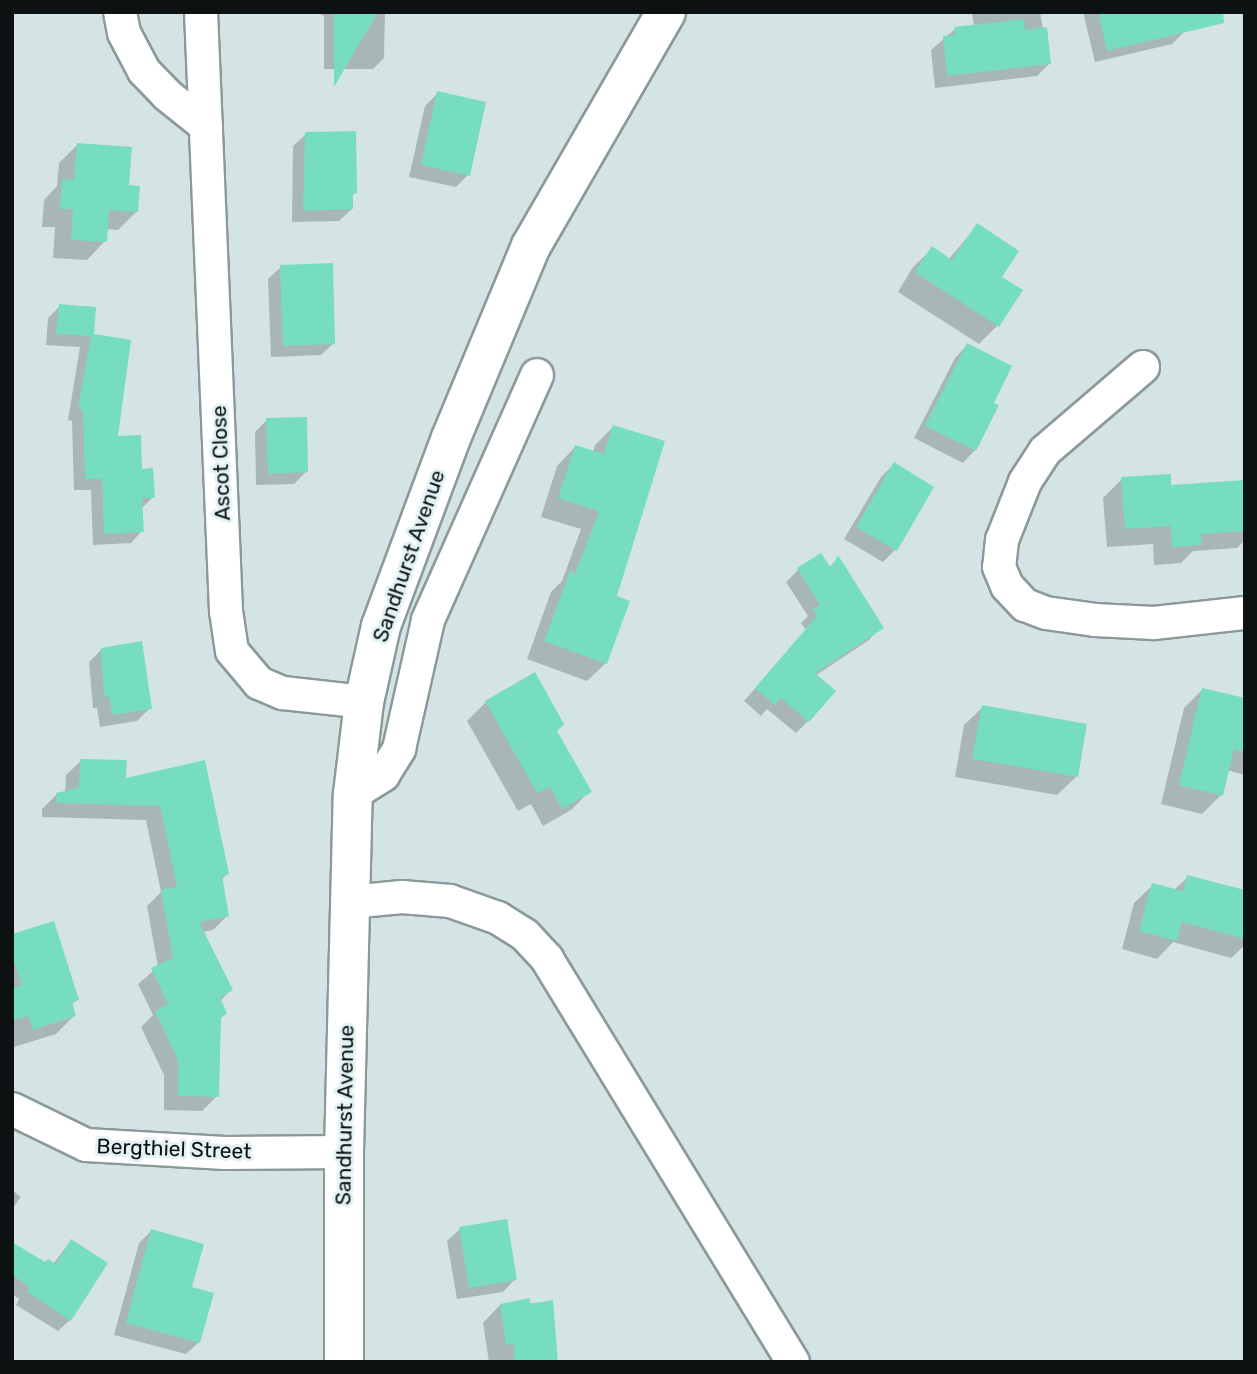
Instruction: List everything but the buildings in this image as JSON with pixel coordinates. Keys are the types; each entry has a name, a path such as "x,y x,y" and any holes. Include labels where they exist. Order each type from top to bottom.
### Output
{"street":[{"path":"120,12 124,33 144,71 167,95 206,126"},
{"name":"Ascot Close","path":"201,12 226,611 232,651 259,683 283,693 364,702"},
{"name":"Sandhurst Avenue","path":"344,1362 344,1152 353,794 364,702 381,625 450,438 531,246 666,12"},
{"path":"1143,367 1045,451 1024,482 1002,540 999,567 1007,586 1025,605 1046,613 1095,620 1154,623 1245,613"},
{"path":"353,794 383,775 399,749 428,620 537,375"},
{"path":"350,902 402,897 450,901 498,918 526,935 547,958 793,1362"},
{"name":"Bergthiel Street","path":"12,1109 86,1145 225,1153 344,1152"}]}
